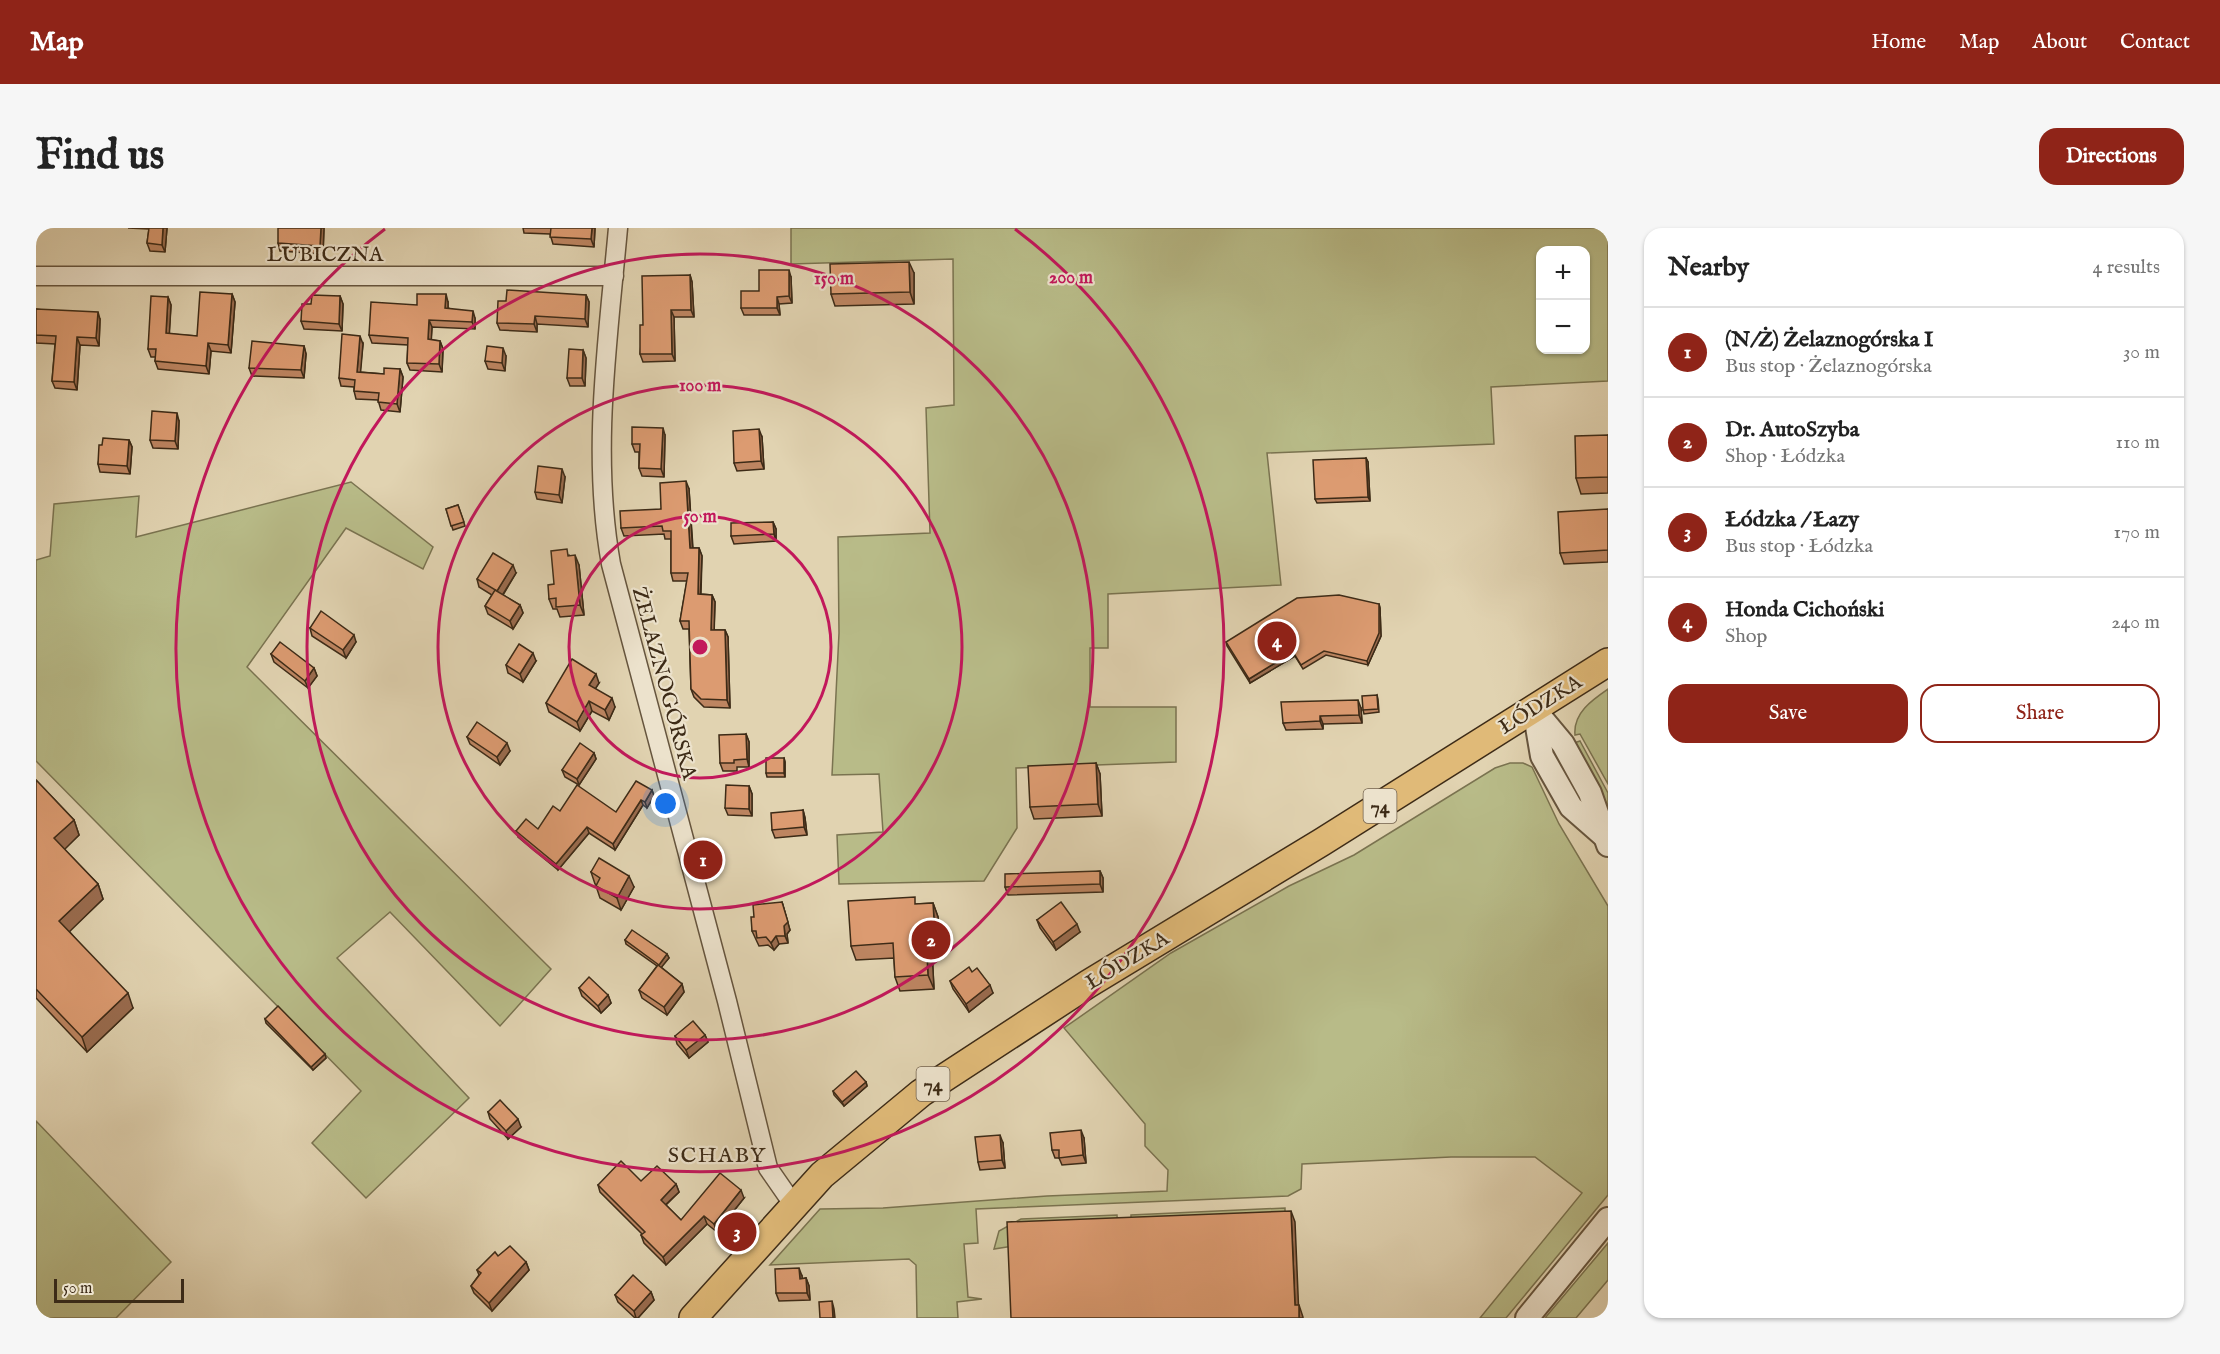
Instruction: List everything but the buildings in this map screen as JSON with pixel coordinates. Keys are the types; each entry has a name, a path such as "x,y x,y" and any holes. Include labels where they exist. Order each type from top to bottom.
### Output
{"main road":[{"name":"ŁÓDZKA","path":"693,1318 793,1204 859,1142 956,1068 1088,984 1322,843 1608,662"}],"street":[{"name":"ŻELAZNOGÓRSKA","path":"618,228 600,457 603,511 611,564 728,1001 768,1168 793,1204"},
{"name":"LUBICZNA","path":"36,276 614,276"},
{"path":"1533,708 1563,744 1580,774 1590,793 1605,840"},
{"path":"1527,1318 1608,1219"}],"green space":[{"path":"791,228 1608,228 1608,381 1491,387 1494,444 1267,453 1281,585 1108,594 1108,648 1090,648 1090,707 1176,707 1176,762 1016,768 1017,828 984,881 839,884 837,835 883,832 879,774 832,775 839,633 838,537 930,533 926,408 954,405 953,259 791,264"},
{"path":"351,482 433,547 423,569 346,528 247,667 551,969 500,1026 390,912 337,958 469,1098 366,1198 312,1143 361,1091 36,761 36,560 50,556 54,504 139,496 136,537"},
{"path":"1608,689 1608,784 1580,734 1575,735 1575,727 1585,708"},
{"path":"1580,741 1608,793 1608,806 1575,749 1574,743"},
{"path":"1510,763 1523,763 1532,767 1559,824 1608,906 1608,1195 1506,1318 1480,1318 1582,1193 1535,1157 1451,1157 1302,1164 1301,1189 1288,1196 976,1209 978,1243 964,1244 968,1297 982,1299 957,1302 958,1318 917,1318 916,1265 909,1259 770,1265 820,1209 883,1208 1047,1196 1167,1191 1168,1170 1145,1146 1145,1124 1064,1028 1171,953 1289,886 1354,855 1495,768"},
{"path":"36,1121 171,1262 116,1318 36,1318"},
{"path":"1285,1208 1285,1217 1131,1223 1131,1215"},
{"path":"1117,1215 1118,1230 994,1249 999,1231 1021,1219"},
{"path":"1608,1243 1608,1280 1576,1318 1545,1318"}],"place":[{"name":"Honda Cichoński","path":"1277,641"},
{"name":"(N/Ż) Żelaznogórska I","path":"703,860"},
{"name":"Dr. AutoSzyba","path":"931,940"},
{"name":"Łódzka / Łazy","path":"737,1232"}],"district":[{"name":"SCHABY","path":"717,1154"}]}
